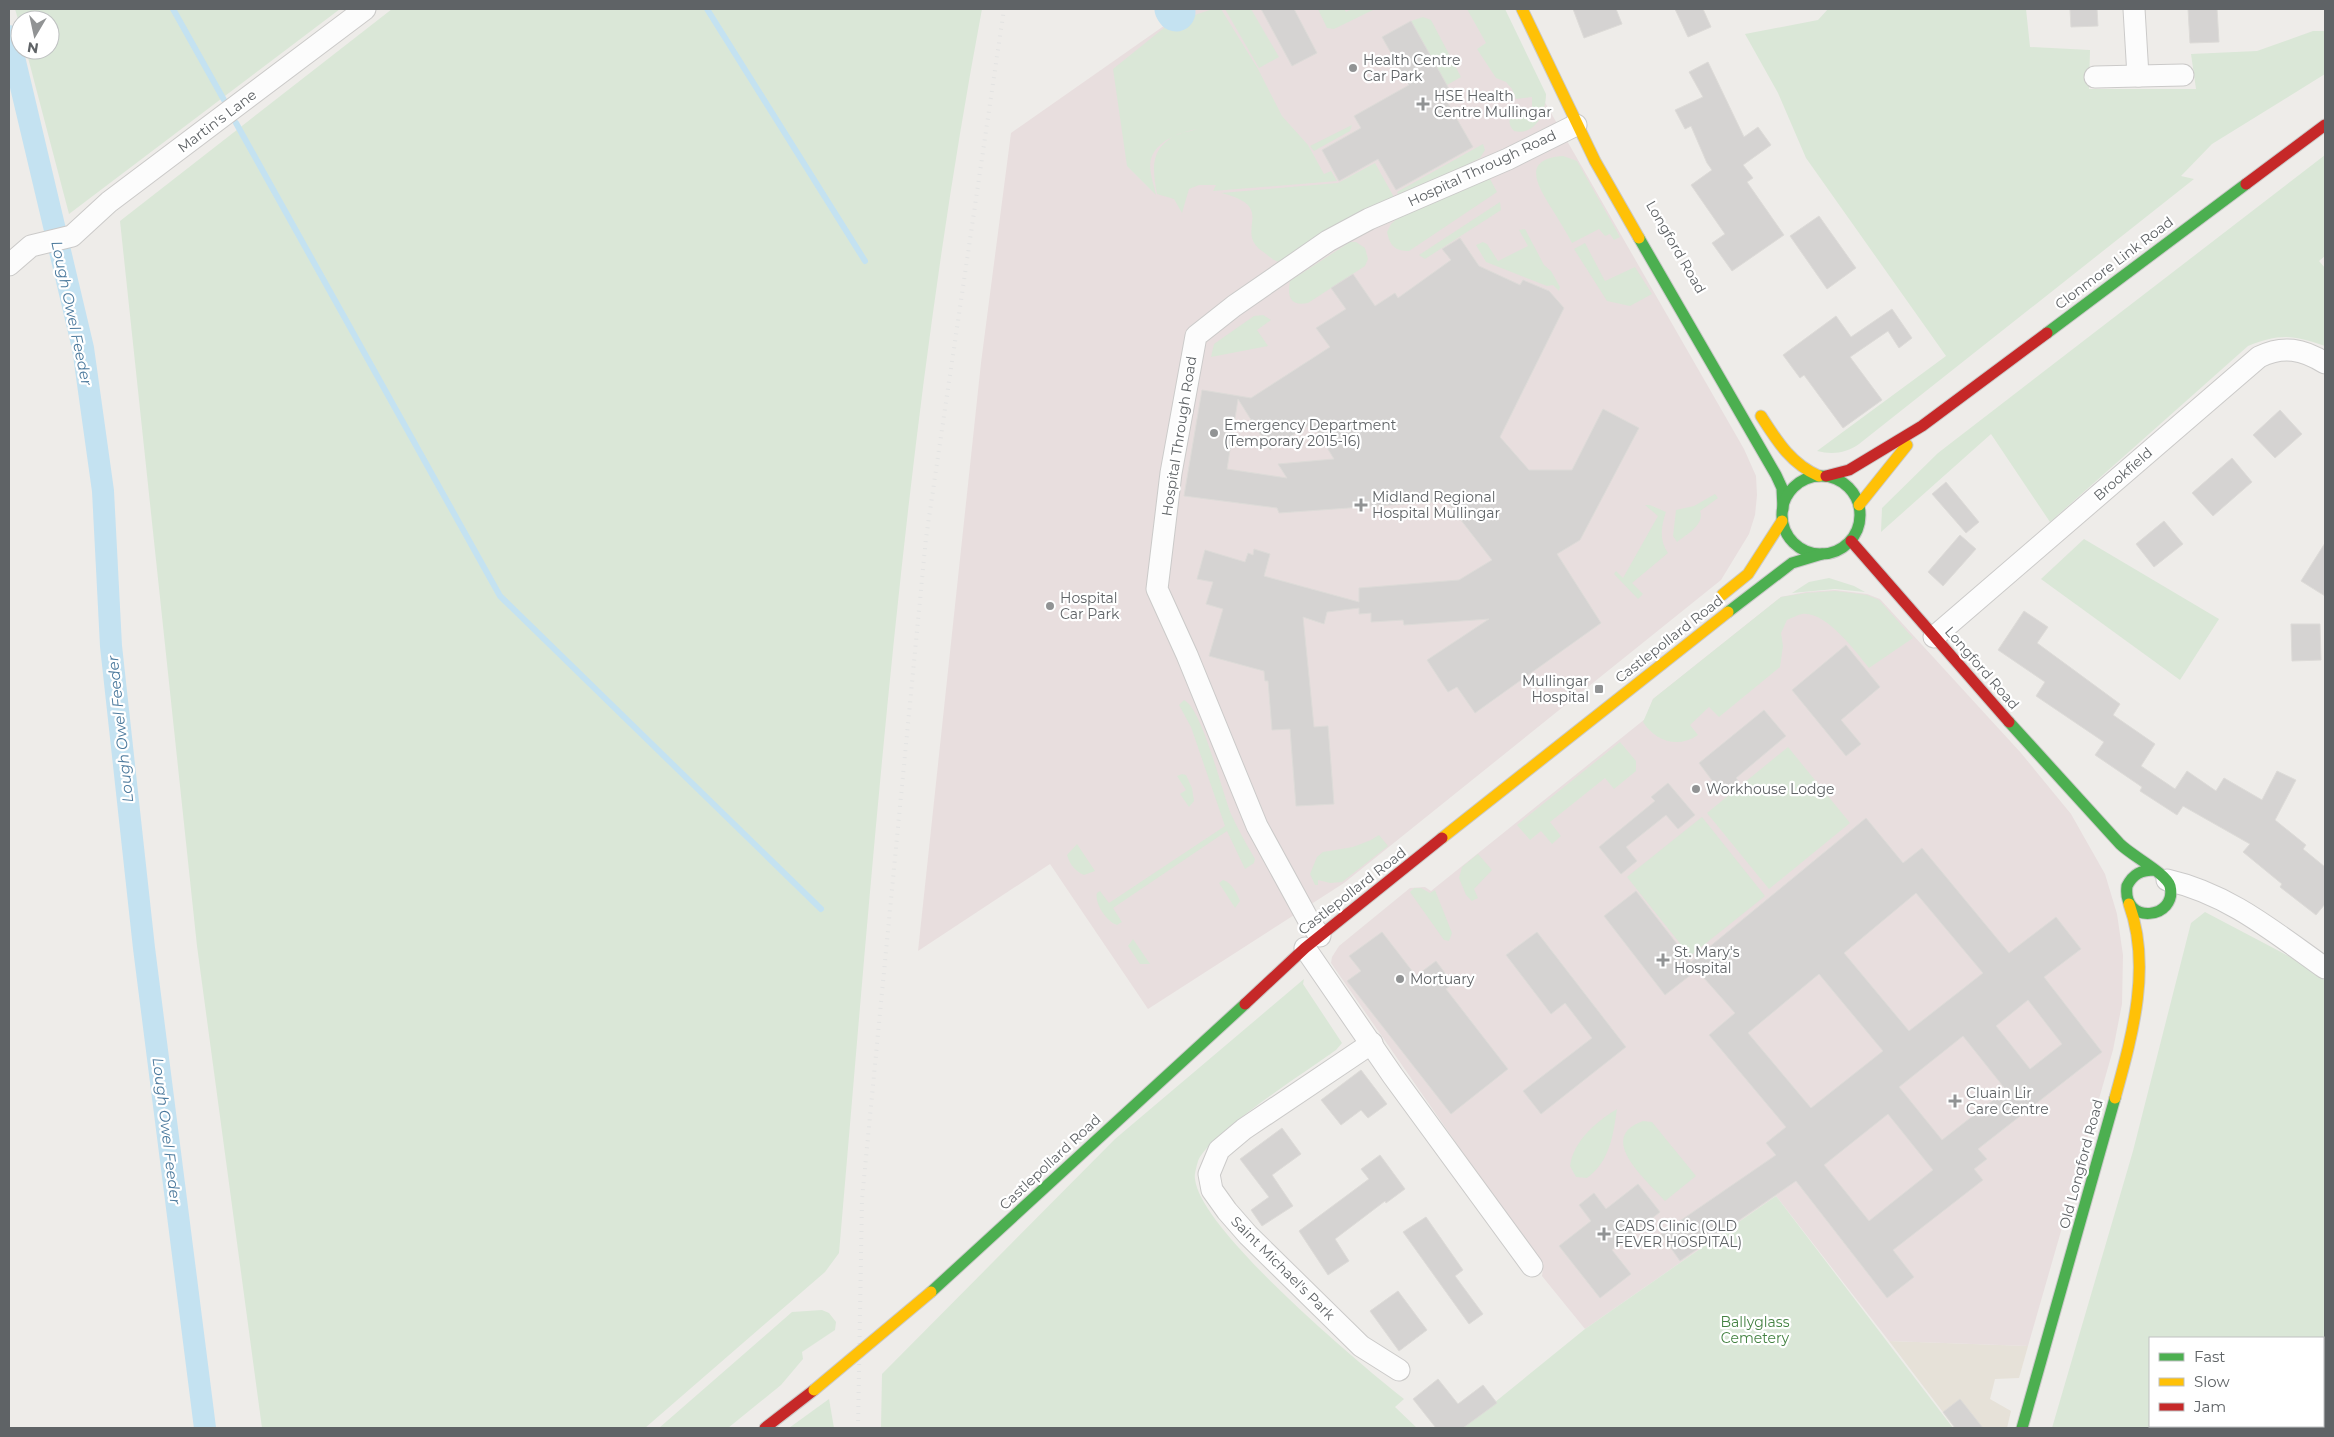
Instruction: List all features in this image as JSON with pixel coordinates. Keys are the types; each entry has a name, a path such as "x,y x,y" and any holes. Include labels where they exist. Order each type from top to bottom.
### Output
{"main road":[{"path":"1522,9 1578,127 1643,246 1774,470 1782,488 1782,515 1785,531 1796,546 1804,550 1822,554 1841,549 1851,541 1859,524 1859,505 1855,494 1837,480 1805,471 1795,464 1753,405"},
{"path":"1563,67 1584,119 1578,127"},
{"name":"Clonmore Link Road","path":"1822,476 1849,470 1922,426 2325,125"},
{"name":"Clonmore Link Road","path":"1859,505 1922,426"},
{"path":"1709,605 1748,574 1782,515 1787,495 1794,487 1802,481 1822,476"},
{"name":"Longford Road","path":"1851,541 2091,815"},
{"name":"Castlepollard Road","path":"765,1428 814,1390 930,1292 1259,990 1308,938 1792,563 1822,554"},
{"path":"2091,815 2117,856"},
{"path":"2091,815 2130,854 2161,875 2170,893 2160,913 2144,914 2129,904 2122,868"},
{"path":"2126,887 2130,878 2142,870 2161,875"},
{"path":"1308,938 1366,884"},
{"name":"Old Longford Road","path":"2022,1428 2115,1099 2130,1037 2138,988 2139,939 2135,919 2129,904"},
{"path":"2138,988 2150,944"},
{"path":"1259,990 1268,967"}],"street":[{"name":"Martin's Lane","path":"9,265 31,246 72,236 109,202 365,9"},
{"path":"2134,9 2138,76"},
{"path":"2095,77 2183,75"},
{"name":"Hospital Through Road","path":"1308,938 1257,826 1187,655 1157,589 1171,473 1196,336 1234,306 1328,241 1369,220 1578,127"},
{"name":"Brookfield","path":"1934,637 2259,357 2278,349 2289,349 2300,350 2325,362"},
{"path":"2161,875 2195,886 2232,904 2325,968"},
{"path":"2160,913 2185,899 2200,901 2260,922"},
{"path":"1308,938 1393,1076 1532,1266"},
{"name":"Saint Michael's Park","path":"1372,1043 1244,1128 1219,1150 1208,1174 1212,1190 1248,1235 1361,1346 1399,1370"}],"shaded area":[{"name":"Midland Regional Hospital Mullingar","path":"1159,9 1497,9 1543,99 1744,449 1756,476 1757,495 1755,515 1749,534 1721,580 1344,883 1148,1009 1050,864 918,951 981,363 1011,133 1168,23"},
{"name":"St. Mary's Hospital","path":"1835,590 1867,594 1880,599 2021,753 2071,814 2105,874 2117,914 2123,955 2122,1004 2113,1050 2028,1346 1889,1341 1776,1196 1585,1329 1542,1276 1543,1268 1331,963 1332,957 1339,946 1410,888 1425,887 1431,891 1645,719 1653,699 1781,597 1806,592"},
{"path":"1889,1341 2028,1346 2019,1378 1995,1379 1990,1399 2011,1411 2007,1428 1955,1428"}],"green space":[{"path":"340,9 69,214 29,60 60,60 60,10 15,10"},
{"path":"392,9 982,9 955,163 912,473 880,785 839,1253 825,1272 645,1428 262,1428 197,946 120,221"},
{"path":"1213,9 1221,9 1258,69 1282,116 1308,145 1324,174 1331,171 1337,181 1213,191 1216,185 1199,185 1189,189 1182,213 1174,199 1157,194 1154,175 1155,159 1158,152 1162,145 1176,135 1163,142 1151,159 1151,172 1156,195 1127,166 1113,69 1170,23"},
{"path":"1225,9 1251,9 1279,57 1259,68"},
{"path":"1318,9 1344,9 1346,12 1352,9 1373,10 1334,29 1327,28"},
{"path":"1467,9 1505,9 1546,94 1542,115 1534,126 1528,130 1522,132 1514,131 1510,121 1512,114 1532,111 1532,97 1516,99 1512,89 1506,82 1496,78 1477,49 1486,43"},
{"path":"1828,9 2026,9 2030,47 2090,50 2089,89 2196,89 2191,54 2257,51 2313,31 2325,31 2325,74 2212,144 2181,176 2194,179 1859,444 1844,451 1834,453 1823,452 1817,451 1946,356 1806,158 1778,93 1745,34 1818,20"},
{"path":"1423,17 1431,20 1461,77 1447,85 1411,21"},
{"path":"1352,125 1350,131 1314,151 1310,146"},
{"path":"1483,144 1485,150 1480,158 1401,199 1397,192"},
{"path":"2325,155 2325,256 2319,261 2325,268 2325,346 2295,338 2278,337 2248,346 2050,522 1991,434 1881,532 1882,508 1938,453"},
{"path":"1563,156 1577,161 1620,237 1614,240 1610,234 1605,236 1599,229 1572,243 1541,191 1536,175 1537,168 1541,162"},
{"path":"1375,163 1395,199 1279,262 1262,251 1254,243 1252,212 1248,205 1221,193 1338,183"},
{"path":"1490,179 1497,192 1409,251 1397,249 1390,241 1387,232 1391,224 1399,217 1471,185"},
{"path":"1500,202 1501,210 1425,259 1419,255"},
{"path":"1525,229 1544,265 1551,271 1560,287 1559,291 1553,285 1547,286 1486,262 1476,245 1483,242 1487,244 1498,261 1528,246 1519,230"},
{"path":"1350,242 1356,242 1365,248 1368,259 1365,266 1308,303 1294,302 1289,291 1290,281"},
{"path":"1585,243 1605,281 1635,267 1652,294 1630,306 1607,301 1574,249"},
{"path":"1263,315 1271,320 1257,330 1268,346 1211,357 1214,344 1254,316"},
{"path":"1715,494 1718,498 1700,511 1700,521 1697,525 1690,533 1677,542 1673,536 1676,510 1694,506"},
{"path":"1645,505 1650,505 1666,512 1662,538 1668,553 1632,583 1643,594 1638,599 1614,574 1616,571 1623,578 1658,516"},
{"path":"2084,539 2219,619 2180,680 2041,579"},
{"path":"1829,578 1854,586 1865,592 1835,589 1792,593 1809,582"},
{"path":"1835,591 1867,595 1879,600 1913,638 1869,668 1830,625 1811,615 1800,614 1787,620 1781,633 1783,646 1780,667 1719,717 1709,707 1690,725 1698,735 1683,742 1668,741 1654,734 1643,722 1653,699 1781,597"},
{"path":"1184,700 1191,706 1198,718 1231,814 1255,859 1254,863 1245,869 1227,831 1113,908 1122,922 1117,925 1102,912 1097,902 1097,893 1100,891 1109,903 1225,826 1191,727 1179,705"},
{"path":"1620,742 1636,761 1636,771 1614,789 1605,778 1550,822 1561,836 1552,844 1541,831 1530,840 1517,825"},
{"path":"1788,747 1850,823 1769,889 1707,813"},
{"path":"1186,775 1192,788 1194,801 1189,807 1180,794 1186,790 1177,776"},
{"path":"1702,817 1765,896 1690,956 1627,877"},
{"path":"1379,835 1388,846 1342,882 1330,883 1318,880 1318,885 1315,885 1310,874 1317,857 1323,852 1353,847"},
{"path":"1077,844 1095,871 1084,875 1075,870 1071,865 1067,855"},
{"path":"1478,854 1492,870 1474,889 1478,898 1472,901 1466,895 1459,878 1462,867"},
{"path":"1223,880 1231,885 1239,898 1240,901 1235,908 1219,883"},
{"path":"1414,888 1421,888 1430,893 1435,890 1452,933 1449,941 1444,940 1410,892"},
{"path":"2205,912 2311,968 2325,981 2325,1428 2052,1428 2133,1151 2191,923"},
{"path":"1133,939 1150,964 1140,964 1128,946"},
{"path":"1304,979 1303,984 1342,1043 1336,1050 1239,1119 1221,1135 1206,1149 1198,1161 1195,1179 1204,1202 1224,1230 1252,1262 1320,1328 1404,1399 1395,1407 1417,1428 881,1428 882,1374 1115,1139"},
{"path":"1617,1109 1612,1138 1606,1156 1587,1178 1576,1177 1570,1166 1576,1148 1594,1126"},
{"path":"1643,1121 1652,1122 1696,1176 1665,1201 1637,1171 1629,1160 1624,1148 1624,1138 1629,1128"},
{"name":"Ballyglass Cemetery","path":"1776,1196 1953,1428 1463,1428 1585,1329"},
{"path":"822,1310 829,1313 836,1322 835,1330 802,1352 803,1359 781,1385 728,1428 659,1428 792,1312"},
{"path":"829,1399 834,1428 789,1428"}],"building":[{"path":"1261,9 1294,9 1317,53 1292,66"},
{"path":"1573,9 1616,9 1622,24 1584,38"},
{"path":"1675,9 1703,9 1711,27 1688,37"},
{"path":"2070,9 2097,9 2098,26 2071,27"},
{"path":"2188,9 2217,9 2219,42 2190,43"},
{"name":"HSE Health Centre Mullingar","path":"1411,21 1453,96 1446,100 1473,147 1396,190 1378,159 1339,181 1322,150 1361,128 1354,116 1409,85 1382,37"},
{"path":"1708,62 1744,137 1758,127 1771,145 1743,165 1753,178 1747,182 1784,235 1732,271 1712,243 1725,234 1691,185 1712,170 1691,126 1685,129 1675,110 1703,97 1689,72"},
{"path":"1819,216 1856,268 1827,289 1790,236"},
{"path":"1460,238 1479,266 1520,285 1523,280 1549,291 1564,308 1500,437 1529,470 1572,470 1603,409 1639,428 1580,540 1557,554 1601,623 1475,713 1457,687 1448,692 1427,660 1489,619 1404,625 1403,620 1371,622 1371,613 1359,614 1359,608 1327,612 1324,624 1303,617 1314,727 1328,726 1334,804 1296,806 1290,729 1272,730 1268,681 1265,681 1264,671 1209,656 1223,609 1206,604 1213,582 1197,579 1205,550 1245,562 1248,553 1253,555 1254,549 1270,554 1264,576 1359,602 1359,588 1459,580 1492,560 1446,501 1279,513 1277,508 1184,496 1202,390 1251,398 1330,347 1316,328 1346,309 1331,288 1353,274 1375,306 1395,293 1398,298 1451,260 1442,249","holes":["1238,399 1270,450 1312,423 1334,459 1278,464 1287,478 1227,469"]},
{"path":"1892,309 1912,338 1899,348 1888,331 1850,357 1882,400 1843,428 1804,375 1800,378 1783,355 1836,316 1851,337"},
{"path":"2280,410 2302,434 2275,458 2253,435"},
{"path":"2232,458 2252,482 2213,516 2192,493"},
{"path":"1946,482 1979,522 1966,533 1932,494"},
{"path":"2164,521 2183,544 2154,567 2136,544"},
{"path":"1960,535 1976,549 1943,586 1928,572"},
{"path":"2325,543 2325,596 2301,581"},
{"path":"2024,611 2048,627 2037,643 2120,704 2113,715 2155,744 2141,766 2175,789 2187,771 2216,791 2224,778 2262,800 2277,771 2296,780 2275,820 2306,845 2303,849 2325,867 2325,904 2316,915 2280,887 2282,884 2243,852 2250,844 2183,806 2177,815 2140,791 2142,787 2095,755 2104,742 2036,696 2045,682 1998,650"},
{"path":"2291,624 2320,624 2321,660 2292,661"},
{"path":"1846,645 1880,687 1841,720 1861,744 1846,756 1792,690"},
{"path":"1764,710 1786,736 1736,778 1739,782 1723,795 1699,763"},
{"path":"1668,783 1695,815 1678,829 1666,815 1626,847 1637,861 1621,874 1599,847 1655,801 1651,797"},
{"path":"1866,818 1903,863 1922,848 2009,953 2056,917 2081,949 2044,977 2102,1052 1978,1149 1987,1159 1974,1169 1983,1180 1893,1250 1914,1277 1887,1298 1796,1181 1680,1261 1661,1234 1776,1155 1766,1143 1786,1127 1709,1035 1735,1013 1697,970 1665,995 1604,916 1636,891 1691,962","holes":["1916,893 1983,973 1909,1031 1844,953","1819,974 1883,1051 1811,1108 1748,1033","2028,1000 2062,1044 2030,1069 1996,1026","1963,1036 2006,1090 1942,1140 1899,1087","1888,1114 1933,1170 1869,1221 1824,1165"]},
{"path":"1382,932 1416,976 1436,961 1453,984 1446,989 1508,1069 1451,1114 1347,981 1361,971 1349,956"},
{"path":"1537,932 1626,1047 1541,1114 1523,1091 1592,1038 1565,1003 1551,1014 1506,955"},
{"path":"1361,1070 1387,1104 1368,1118 1361,1110 1341,1125 1321,1100"},
{"path":"1282,1128 1301,1154 1272,1175 1293,1206 1262,1226 1251,1210 1269,1197 1240,1159"},
{"path":"1380,1155 1405,1189 1386,1203 1385,1201 1335,1239 1349,1261 1328,1275 1299,1231 1369,1179 1361,1169"},
{"name":"CADS Clinic (OLD FEVER HOSPITAL)","path":"1638,1184 1660,1212 1612,1250 1631,1274 1600,1298 1559,1246 1591,1221 1579,1205 1594,1193 1606,1209"},
{"path":"1426,1217 1463,1270 1455,1276 1483,1314 1469,1324 1403,1232"},
{"path":"1398,1291 1427,1330 1399,1351 1370,1311"},
{"path":"1438,1379 1458,1404 1483,1385 1497,1403 1463,1428 1436,1428 1413,1399"},
{"path":"1960,1399 1983,1428 1955,1428 1943,1412"}],"waterway":[{"path":"173,9 224,100"},
{"path":"707,9 865,261"},
{"name":"Lough Owel Feeder","path":"9,36 83,348 103,491 111,646 144,948 205,1428"},
{"path":"236,123 500,596 821,909"}],"railway":[{"path":"858,1428 862,1199 926,538 1004,9"}],"traffic: fast":[{"path":"2047,333 2246,184"},
{"path":"1639,238 1776,475 1782,488 1783,509"},
{"path":"1821,476 1836,479 1849,487 1857,500 1860,515 1857,530 1849,543 1836,551 1821,554 1806,551 1793,543 1785,530 1782,515 1785,500 1793,487 1806,479 1821,476"},
{"path":"1728,612 1792,563 1822,554"},
{"path":"2009,722 2120,844 2156,870 2167,881 2170,886 2170,897 2166,906 2159,911 2141,912 2133,908 2128,899 2127,886 2132,878 2138,874 2155,870"},
{"path":"931,1292 1245,1004"},
{"path":"2022,1428 2115,1098"}],"traffic: slow":[{"path":"1522,9 1595,161 1639,238"},
{"path":"1761,416 1786,451 1800,465 1819,476"},
{"path":"1859,505 1907,445"},
{"path":"1722,595 1748,574 1782,521"},
{"path":"1442,838 1728,612"},
{"path":"2115,1098 2133,1026 2139,977 2139,952 2136,928 2129,904"},
{"path":"814,1390 931,1292"}],"traffic: jam":[{"path":"2246,184 2325,125"},
{"path":"1826,476 1849,470 1922,426 2047,333"},
{"path":"1851,541 2009,722"},
{"path":"1245,1004 1305,948 1442,838"},
{"path":"765,1428 814,1390"}],"place":[{"name":"Health Centre Car Park","path":"1353,68"},
{"name":"HSE Health Centre Mullingar","path":"1423,104"},
{"name":"Emergency Department (Temporary 2015-16)","path":"1214,433"},
{"name":"Midland Regional Hospital Mullingar","path":"1361,505"},
{"name":"Hospital Car Park","path":"1050,606"},
{"name":"Mullingar Hospital","path":"1599,689"},
{"name":"Workhouse Lodge","path":"1696,789"},
{"name":"St. Mary's Hospital","path":"1663,960"},
{"name":"Mortuary","path":"1400,979"},
{"name":"Cluain Lir Care Centre","path":"1955,1101"},
{"name":"CADS Clinic (OLD FEVER HOSPITAL)","path":"1604,1234"}]}
